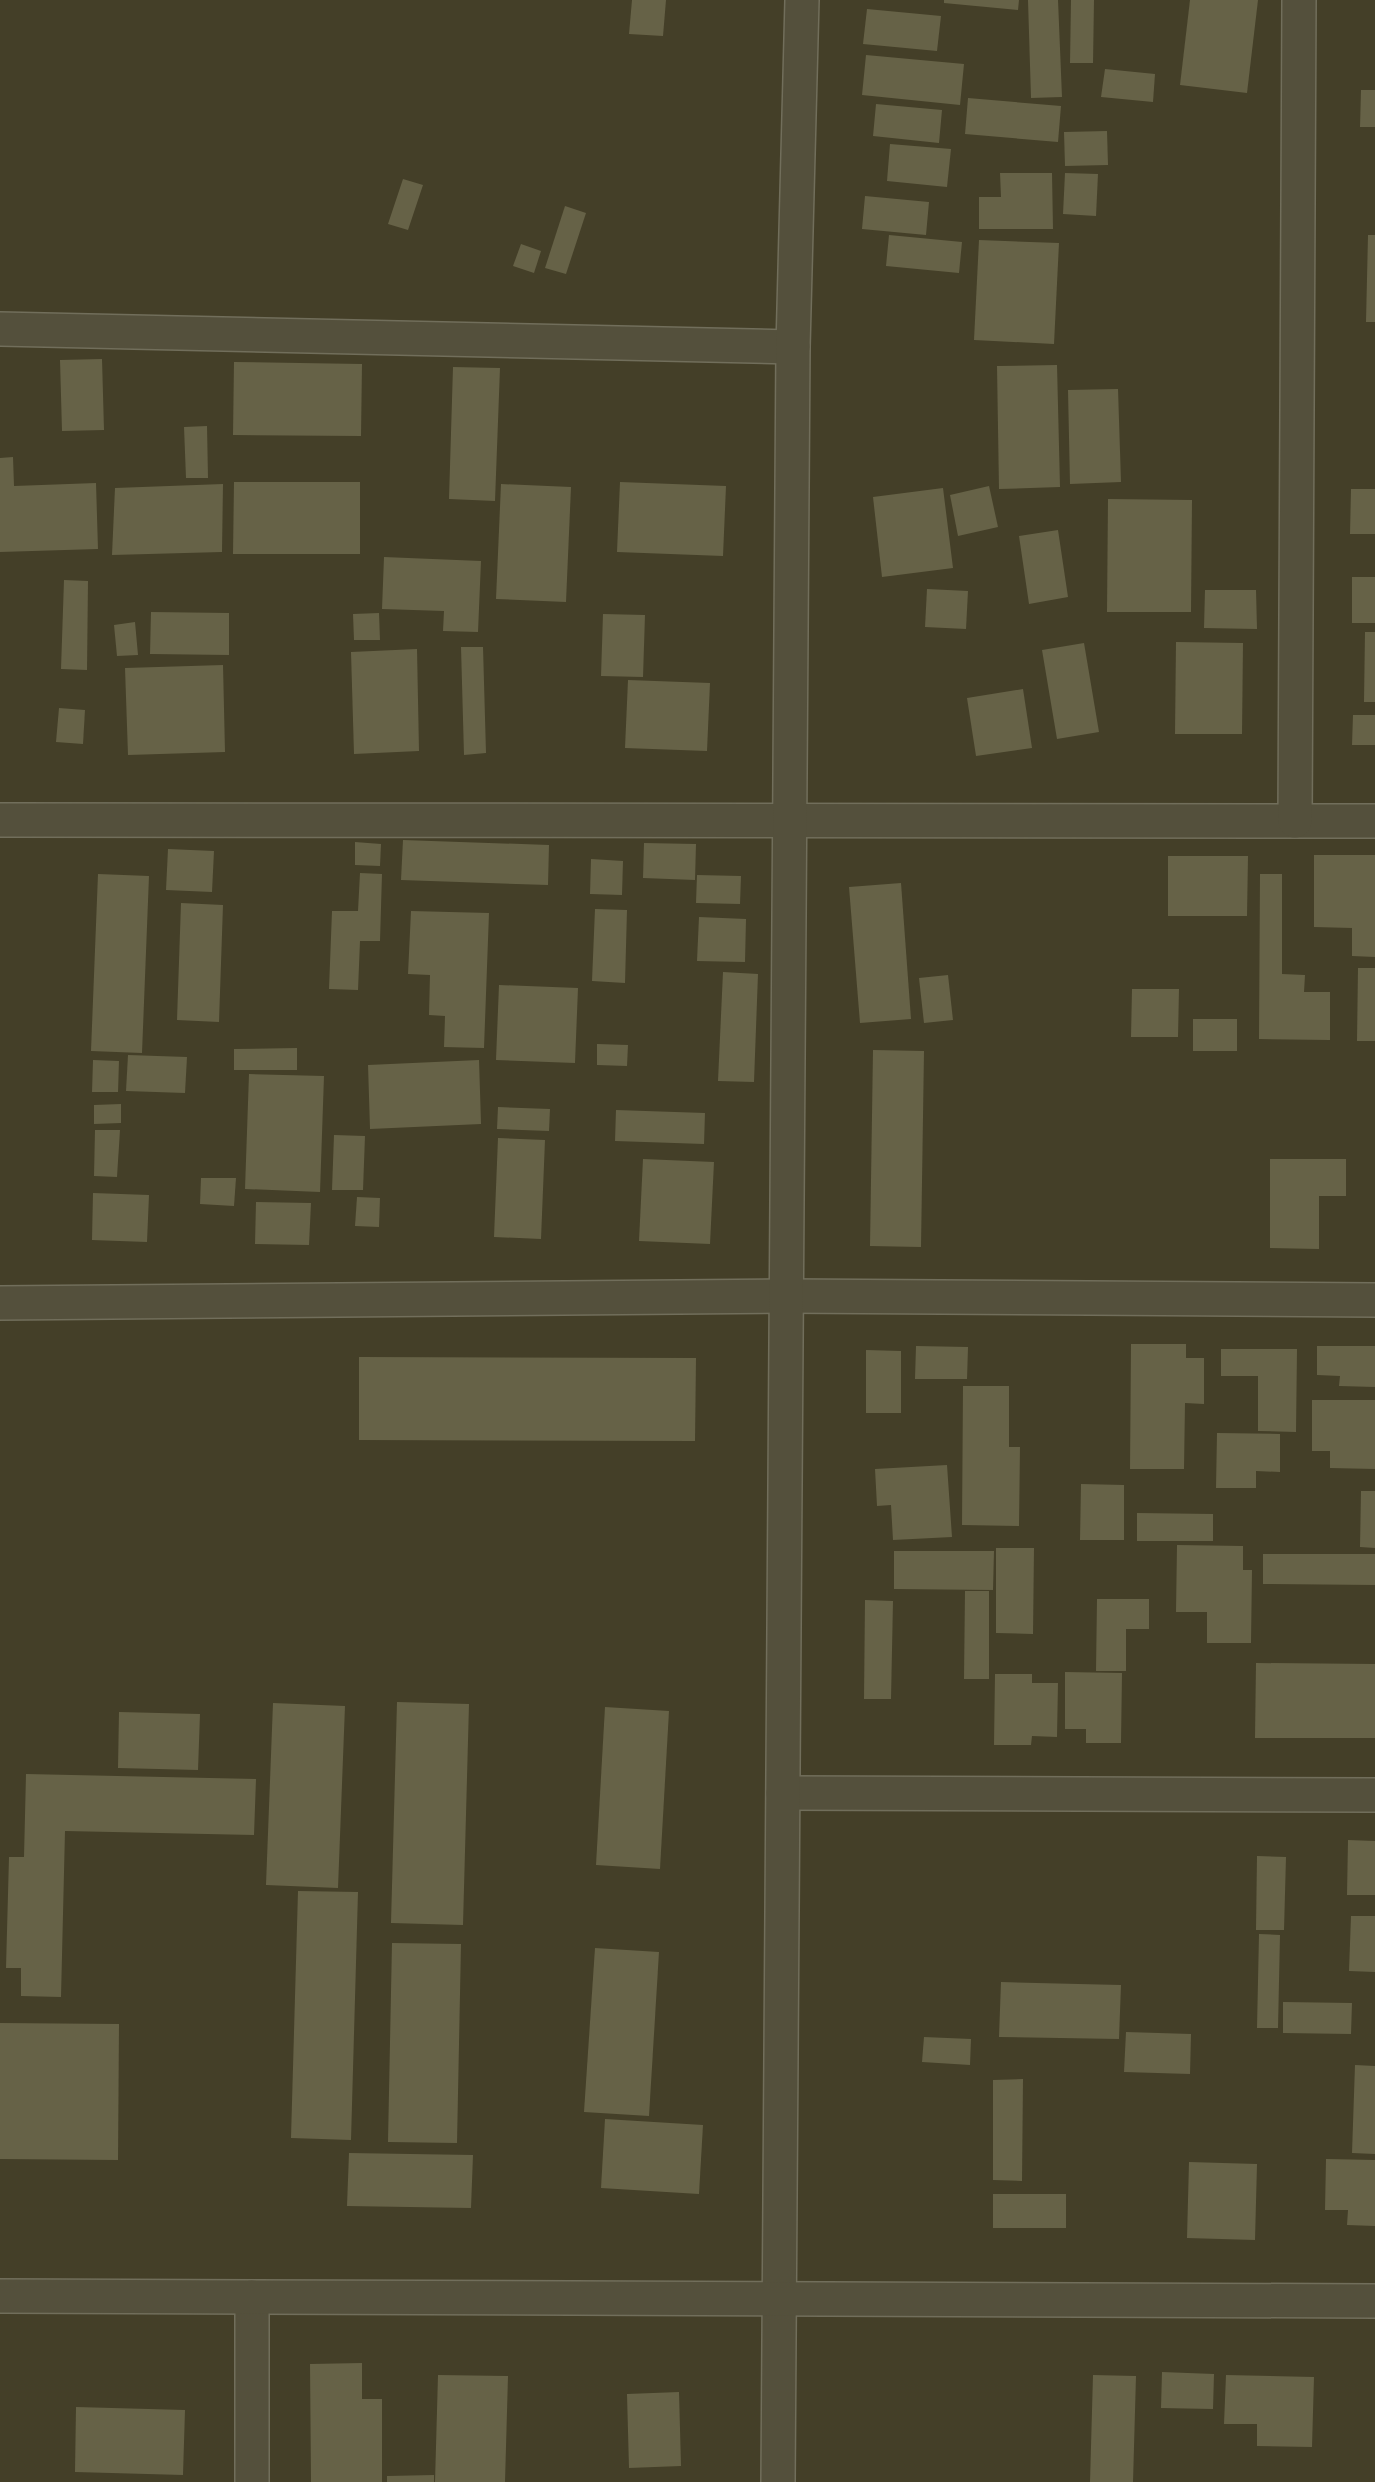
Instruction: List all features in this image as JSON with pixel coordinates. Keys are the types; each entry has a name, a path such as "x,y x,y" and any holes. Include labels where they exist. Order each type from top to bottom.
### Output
{"street":[{"path":"778,2482 793,347 801,0"},
{"path":"1295,821 1299,0"},
{"path":"0,329 793,347"},
{"path":"0,820 1375,821"},
{"path":"0,1304 787,1296 1375,1300"},
{"path":"783,1793 1375,1795"},
{"path":"0,2296 1375,2301"},
{"path":"252,2297 252,2482"}],"building":[{"path":"632,0 666,0 663,36 629,34"},
{"path":"944,0 1019,0 1018,10 944,3"},
{"path":"1028,0 1058,0 1062,97 1031,98"},
{"path":"1071,0 1094,0 1093,63 1070,63"},
{"path":"1190,0 1258,0 1247,93 1180,85"},
{"path":"867,9 941,16 937,51 863,44"},
{"path":"866,55 964,64 960,105 862,95"},
{"path":"1105,69 1155,74 1153,102 1101,97"},
{"path":"1361,90 1375,90 1375,127 1360,127"},
{"path":"968,98 1061,106 1058,142 965,134"},
{"path":"876,104 942,110 939,143 873,136"},
{"path":"1107,131 1108,165 1065,166 1064,132"},
{"path":"890,144 951,149 947,187 887,181"},
{"path":"1000,173 1052,173 1053,229 979,229 979,197 1001,197"},
{"path":"1065,173 1098,174 1096,216 1063,214"},
{"path":"403,179 423,185 408,230 388,224"},
{"path":"865,196 929,202 926,235 862,229"},
{"path":"565,206 586,213 566,274 545,268"},
{"path":"889,235 962,242 959,273 886,266"},
{"path":"1368,235 1375,235 1375,322 1366,322"},
{"path":"979,240 1059,243 1054,344 974,340"},
{"path":"521,244 541,251 534,273 513,266"},
{"path":"102,359 104,430 62,431 60,360"},
{"path":"234,362 362,364 361,436 233,435"},
{"path":"1057,365 1060,487 999,489 997,366"},
{"path":"453,367 500,368 495,501 449,499"},
{"path":"1118,389 1121,482 1070,484 1068,390"},
{"path":"207,426 208,478 186,478 184,427"},
{"path":"13,457 14,486 96,483 98,549 0,552 0,458"},
{"path":"234,482 360,482 360,554 233,554"},
{"path":"620,482 726,486 723,556 617,552"},
{"path":"223,484 222,552 112,555 115,488"},
{"path":"501,484 571,487 566,602 496,599"},
{"path":"989,486 998,527 958,536 950,495"},
{"path":"943,488 953,568 882,577 873,497"},
{"path":"1351,489 1375,489 1375,534 1350,534"},
{"path":"1108,499 1192,500 1191,612 1107,612"},
{"path":"1058,530 1068,597 1029,604 1019,536"},
{"path":"384,557 481,561 478,632 443,631 444,611 382,609"},
{"path":"1352,577 1375,577 1375,623 1352,623"},
{"path":"64,580 88,581 87,670 61,669"},
{"path":"927,589 968,591 966,629 925,627"},
{"path":"1205,590 1256,590 1257,629 1204,628"},
{"path":"151,612 229,613 229,655 150,654"},
{"path":"379,613 380,640 354,640 353,614"},
{"path":"603,614 645,615 643,677 601,676"},
{"path":"135,622 138,655 117,656 114,625"},
{"path":"1365,632 1375,632 1375,702 1364,702"},
{"path":"1176,642 1243,643 1242,734 1175,734"},
{"path":"1084,643 1099,732 1057,739 1042,650"},
{"path":"461,647 483,647 486,753 464,755"},
{"path":"417,649 419,751 354,754 351,652"},
{"path":"223,665 225,752 128,755 125,668"},
{"path":"628,680 710,683 707,751 625,748"},
{"path":"1023,689 1032,748 976,756 967,698"},
{"path":"59,708 85,710 83,744 56,742"},
{"path":"1353,715 1375,715 1375,745 1352,745"},
{"path":"403,840 549,845 548,885 401,880"},
{"path":"355,842 381,844 380,866 355,865"},
{"path":"644,843 696,844 695,880 643,878"},
{"path":"168,849 214,851 212,892 166,890"},
{"path":"1314,855 1375,855 1375,957 1352,956 1352,928 1314,927"},
{"path":"1168,856 1248,856 1247,916 1168,916"},
{"path":"591,859 623,861 622,895 590,894"},
{"path":"360,873 382,874 380,941 360,941 358,990 329,989 332,911 358,911"},
{"path":"98,874 149,876 142,1053 91,1051"},
{"path":"1260,874 1282,874 1282,974 1305,975 1304,992 1330,992 1330,1040 1259,1039"},
{"path":"697,875 741,876 740,904 696,903"},
{"path":"901,883 911,1019 860,1023 849,887"},
{"path":"181,903 223,905 219,1022 177,1020"},
{"path":"595,909 627,910 625,983 592,981"},
{"path":"411,911 489,913 484,1048 444,1047 445,1016 429,1015 430,975 408,974"},
{"path":"699,917 746,919 745,962 697,961"},
{"path":"1358,968 1375,968 1375,1041 1357,1041"},
{"path":"723,972 758,974 754,1082 718,1081"},
{"path":"948,975 953,1020 924,1023 919,978"},
{"path":"499,985 578,988 575,1063 496,1060"},
{"path":"1132,989 1179,989 1178,1037 1131,1037"},
{"path":"1193,1019 1237,1019 1237,1051 1193,1051"},
{"path":"597,1044 628,1045 627,1066 597,1065"},
{"path":"297,1048 297,1070 234,1070 234,1049"},
{"path":"873,1050 924,1051 921,1247 870,1246"},
{"path":"128,1055 187,1057 185,1093 126,1091"},
{"path":"93,1060 119,1061 118,1092 92,1092"},
{"path":"479,1060 481,1124 370,1129 368,1065"},
{"path":"249,1074 324,1076 320,1192 245,1189"},
{"path":"121,1104 121,1123 94,1124 94,1105"},
{"path":"498,1107 550,1109 549,1131 497,1129"},
{"path":"616,1110 705,1113 704,1144 615,1141"},
{"path":"95,1130 120,1130 117,1177 94,1176"},
{"path":"334,1135 365,1136 363,1190 332,1190"},
{"path":"498,1138 545,1140 541,1239 494,1237"},
{"path":"643,1159 714,1162 710,1244 639,1241"},
{"path":"1270,1159 1346,1159 1346,1196 1319,1196 1319,1249 1270,1248"},
{"path":"201,1178 236,1178 234,1206 200,1204"},
{"path":"93,1193 149,1195 147,1242 92,1240"},
{"path":"357,1197 380,1198 379,1227 355,1226"},
{"path":"256,1202 311,1203 309,1245 255,1244"},
{"path":"1131,1344 1186,1344 1186,1358 1204,1358 1204,1404 1185,1403 1184,1469 1130,1469"},
{"path":"916,1346 968,1347 967,1379 915,1379"},
{"path":"1317,1346 1375,1346 1375,1387 1339,1386 1340,1376 1317,1375"},
{"path":"1221,1349 1297,1349 1296,1432 1258,1431 1258,1376 1221,1376"},
{"path":"866,1350 901,1351 901,1413 866,1413"},
{"path":"359,1357 696,1358 695,1441 359,1440"},
{"path":"963,1386 1009,1386 1009,1447 1020,1447 1019,1526 962,1525"},
{"path":"1312,1400 1375,1400 1375,1469 1330,1468 1330,1451 1312,1451"},
{"path":"1217,1433 1280,1434 1280,1472 1256,1471 1256,1488 1216,1488"},
{"path":"947,1465 952,1537 893,1540 891,1505 877,1506 875,1469"},
{"path":"1081,1484 1124,1485 1124,1540 1080,1540"},
{"path":"1361,1491 1375,1491 1375,1548 1360,1547"},
{"path":"1137,1513 1213,1514 1213,1541 1137,1541"},
{"path":"1177,1545 1243,1546 1243,1570 1252,1570 1251,1643 1207,1643 1207,1612 1176,1612"},
{"path":"996,1548 1034,1548 1033,1634 996,1633"},
{"path":"894,1551 994,1551 993,1590 894,1589"},
{"path":"1263,1554 1375,1554 1375,1585 1263,1584"},
{"path":"965,1591 989,1591 989,1679 964,1679"},
{"path":"1097,1599 1149,1599 1149,1629 1126,1629 1126,1671 1096,1671"},
{"path":"865,1600 893,1601 891,1699 864,1699"},
{"path":"1256,1663 1375,1664 1375,1738 1255,1738"},
{"path":"1065,1672 1122,1673 1121,1743 1086,1743 1086,1729 1065,1729"},
{"path":"995,1674 1032,1674 1032,1683 1058,1683 1057,1737 1032,1736 1031,1745 994,1745"},
{"path":"397,1702 469,1704 463,1925 391,1923"},
{"path":"273,1703 345,1706 338,1888 266,1885"},
{"path":"605,1707 669,1711 660,1869 596,1865"},
{"path":"119,1712 200,1714 198,1770 118,1768"},
{"path":"26,1774 256,1779 254,1835 65,1831 61,1997 21,1996 21,1968 6,1968 9,1857 24,1857"},
{"path":"1348,1840 1375,1841 1375,1895 1347,1895"},
{"path":"1257,1856 1286,1857 1284,1930 1256,1930"},
{"path":"298,1891 358,1892 351,2140 291,2138"},
{"path":"1351,1916 1375,1916 1375,1972 1349,1971"},
{"path":"1259,1934 1280,1935 1278,2028 1257,2028"},
{"path":"392,1943 461,1944 457,2143 388,2142"},
{"path":"595,1948 659,1952 649,2116 584,2112"},
{"path":"1001,1982 1121,1985 1119,2039 999,2037"},
{"path":"1283,2002 1352,2003 1351,2034 1283,2033"},
{"path":"0,2023 119,2024 118,2160 0,2159"},
{"path":"1126,2032 1191,2034 1190,2074 1124,2072"},
{"path":"924,2037 971,2039 970,2065 922,2062"},
{"path":"1355,2065 1375,2066 1375,2154 1352,2153"},
{"path":"1023,2079 1022,2181 993,2180 993,2080"},
{"path":"605,2119 703,2125 699,2194 601,2188"},
{"path":"349,2153 473,2155 471,2208 347,2206"},
{"path":"1326,2159 1375,2160 1375,2226 1347,2225 1348,2210 1325,2210"},
{"path":"1189,2162 1257,2164 1255,2240 1187,2238"},
{"path":"993,2194 1066,2194 1066,2228 993,2228"},
{"path":"362,2363 362,2399 382,2399 382,2482 311,2482 310,2364"},
{"path":"1162,2372 1214,2374 1213,2409 1161,2408"},
{"path":"438,2375 508,2376 505,2482 435,2482"},
{"path":"1093,2375 1136,2376 1133,2482 1090,2482"},
{"path":"1226,2375 1314,2377 1312,2447 1257,2446 1257,2424 1224,2424"},
{"path":"679,2392 681,2466 629,2468 627,2394"},
{"path":"76,2407 185,2410 183,2475 75,2472"},
{"path":"434,2475 434,2482 387,2482 387,2476"}]}
